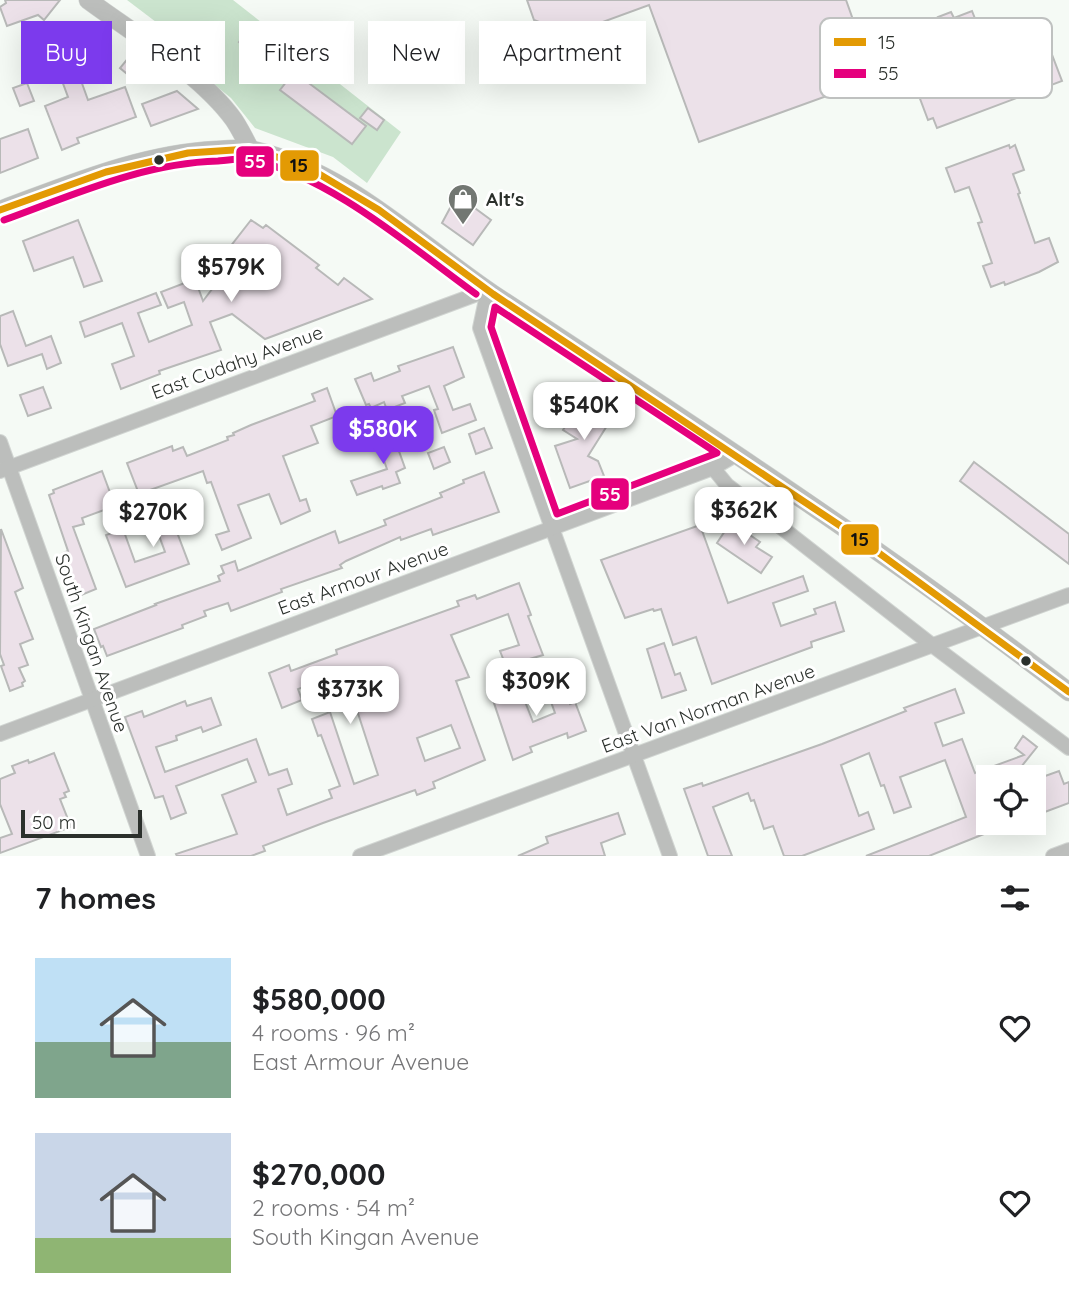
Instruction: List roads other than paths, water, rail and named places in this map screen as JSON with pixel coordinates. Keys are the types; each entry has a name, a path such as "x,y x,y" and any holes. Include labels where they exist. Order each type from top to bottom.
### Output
{"street":[{"path":"91,1 214,96 234,121 250,149"},
{"path":"0,210 112,169 143,160 194,151 250,149 289,161 325,177 375,207 488,290 737,454 984,626 1069,692"},
{"path":"488,290 480,328 670,856"},
{"name":"East Cudahy Avenue","path":"5,469 488,290"},
{"name":"South Kingan Avenue","path":"0,442 5,469 148,856"},
{"name":"East Armour Avenue","path":"0,734 713,468 737,454"},
{"path":"713,468 727,485 1069,748"},
{"name":"East Van Norman Avenue","path":"360,856 1069,595"},
{"path":"1053,856 1069,850"}],"place":[{"name":"Alt's","path":"463,226"}]}
